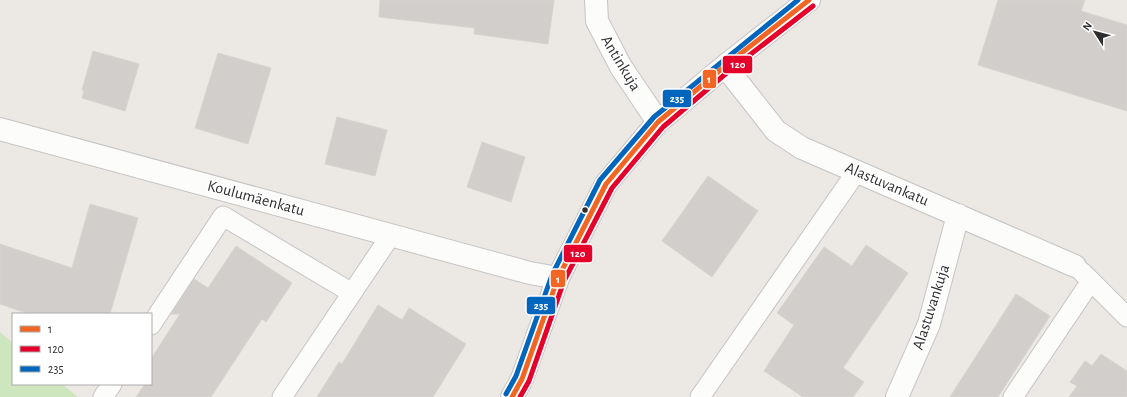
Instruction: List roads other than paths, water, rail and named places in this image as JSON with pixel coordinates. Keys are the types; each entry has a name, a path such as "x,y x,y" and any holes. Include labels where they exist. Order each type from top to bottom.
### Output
{"street":[{"name":"Antinkuja","path":"596,0 597,21 621,67 658,122"},
{"path":"512,397 522,379 558,278 606,184 658,122 725,66 809,0"},
{"name":"Alastuvankatu","path":"725,66 776,130 802,148 1075,266"},
{"name":"Koulumäenkatu","path":"0,129 530,273 558,278"},
{"name":"Alastuvankuja","path":"897,397 929,324 958,215"}],"lane":[{"path":"700,397 857,171"},
{"path":"152,323 223,216 352,293"},
{"path":"282,397 391,235"},
{"path":"1075,266 1127,317"},
{"path":"1013,397 1091,281"},
{"path":"103,397 111,385"}]}
